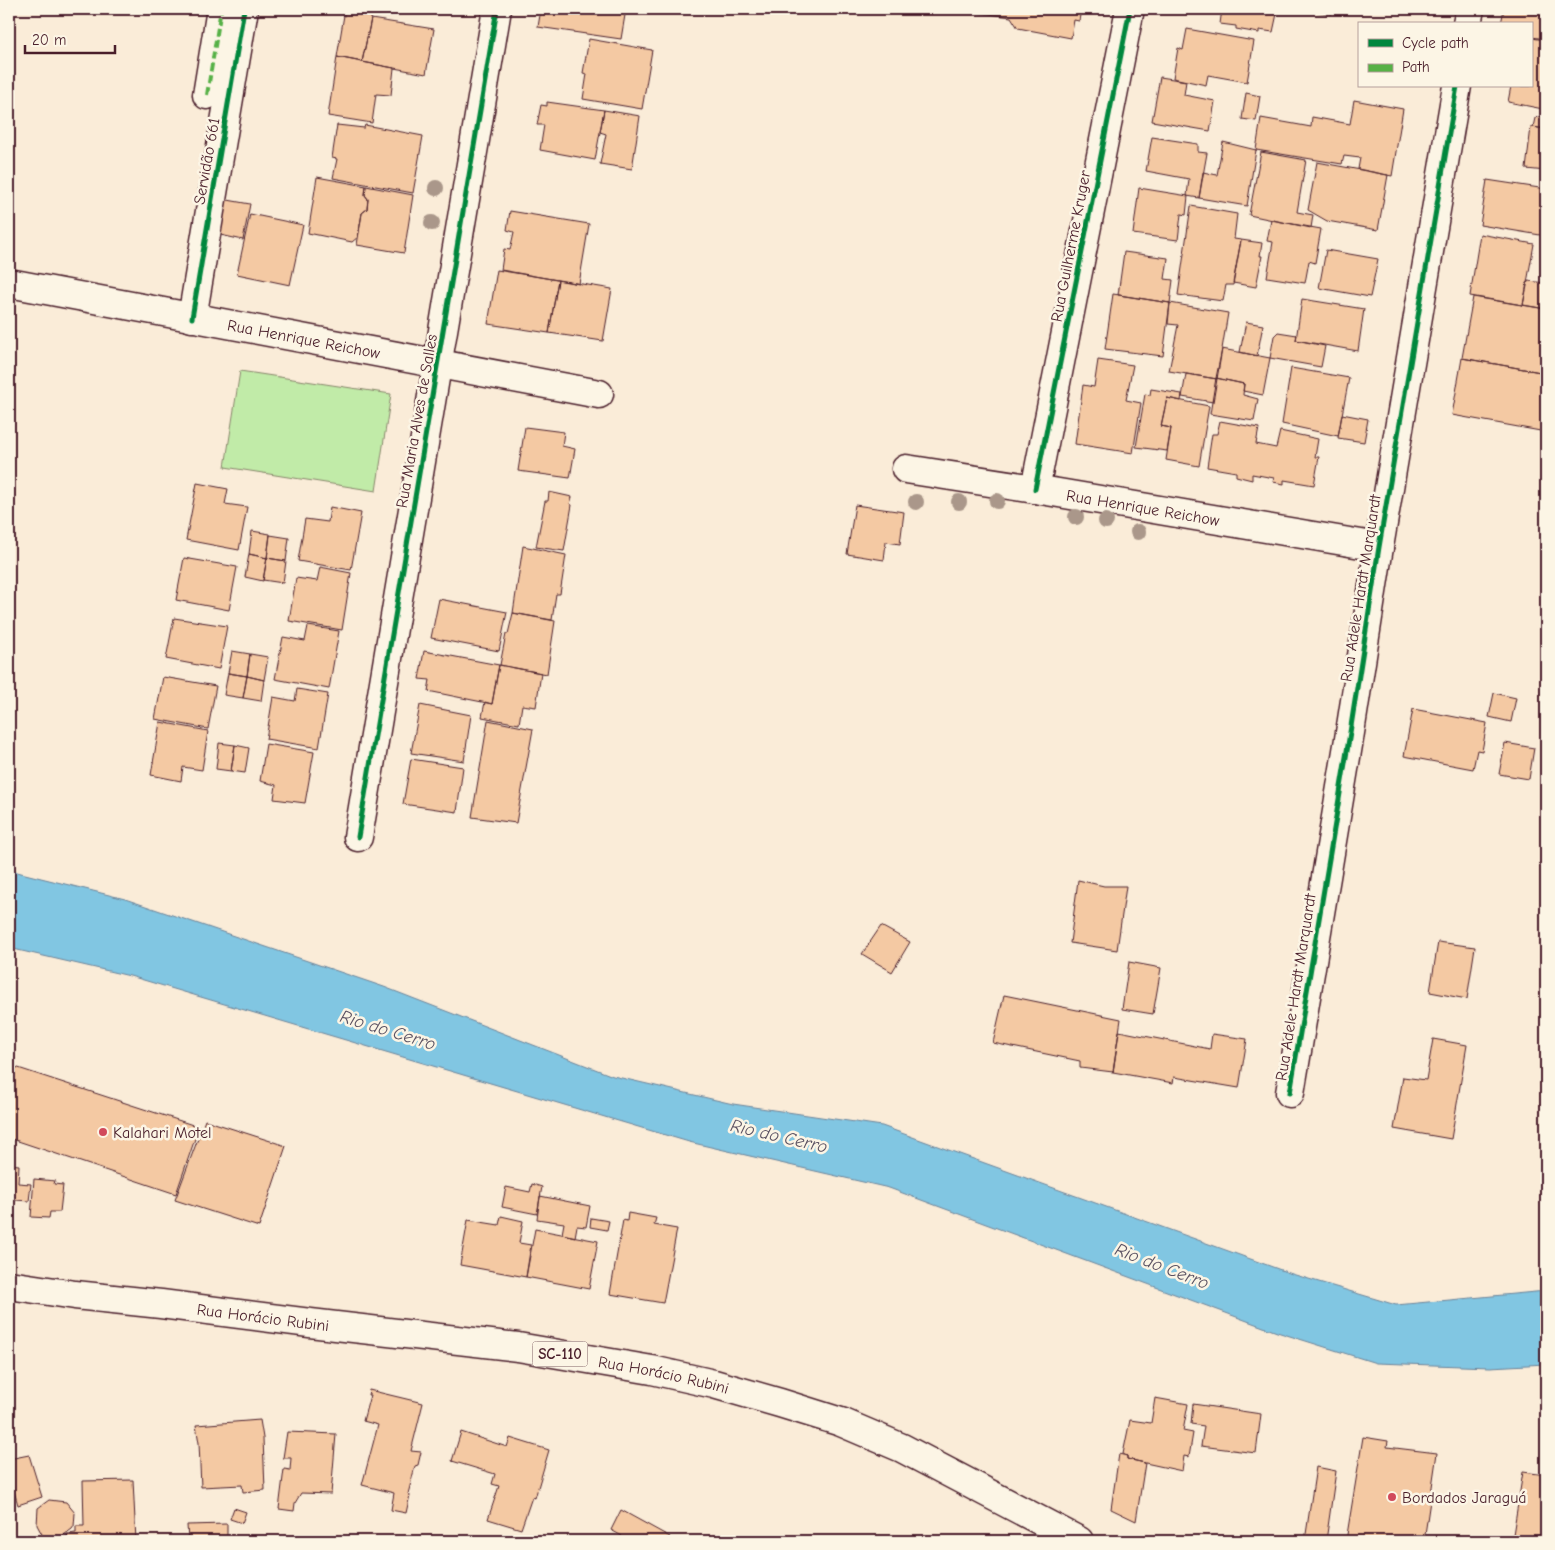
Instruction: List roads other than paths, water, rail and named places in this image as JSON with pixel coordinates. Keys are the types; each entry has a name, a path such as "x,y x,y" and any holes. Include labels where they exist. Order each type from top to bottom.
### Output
{"street":[{"path":"207,95 221,9"},
{"name":"Servidão 661","path":"192,318 244,9"},
{"name":"Rua Maria Alves de Salles","path":"358,837 497,9"},
{"name":"Rua Guilherme Kruger","path":"1036,489 1130,9"},
{"path":"1467,22 1470,9"},
{"name":"Rua Adele Hardt Marquardt","path":"1290,1093 1457,88"},
{"name":"Rua Henrique Reichow","path":"9,283 599,394"},
{"name":"Rua Henrique Reichow","path":"906,469 1036,489 1379,548"},
{"name":"Rua Horácio Rubini","path":"9,1285 310,1324 518,1347 652,1370 714,1384 780,1402 840,1422 902,1448 1079,1541"}],"water":[{"name":"Rio do Cerro","path":"9,870 125,899 384,987 613,1076 733,1104 882,1126 1292,1274 1396,1305 1546,1291 1546,1364 1490,1367 1376,1363 1277,1332 889,1188 689,1142 130,976 9,948"}],"place":[{"name":"Kalahari Motel","path":"103,1132"},
{"name":"Bordados Jaraguá","path":"1392,1497"}]}
